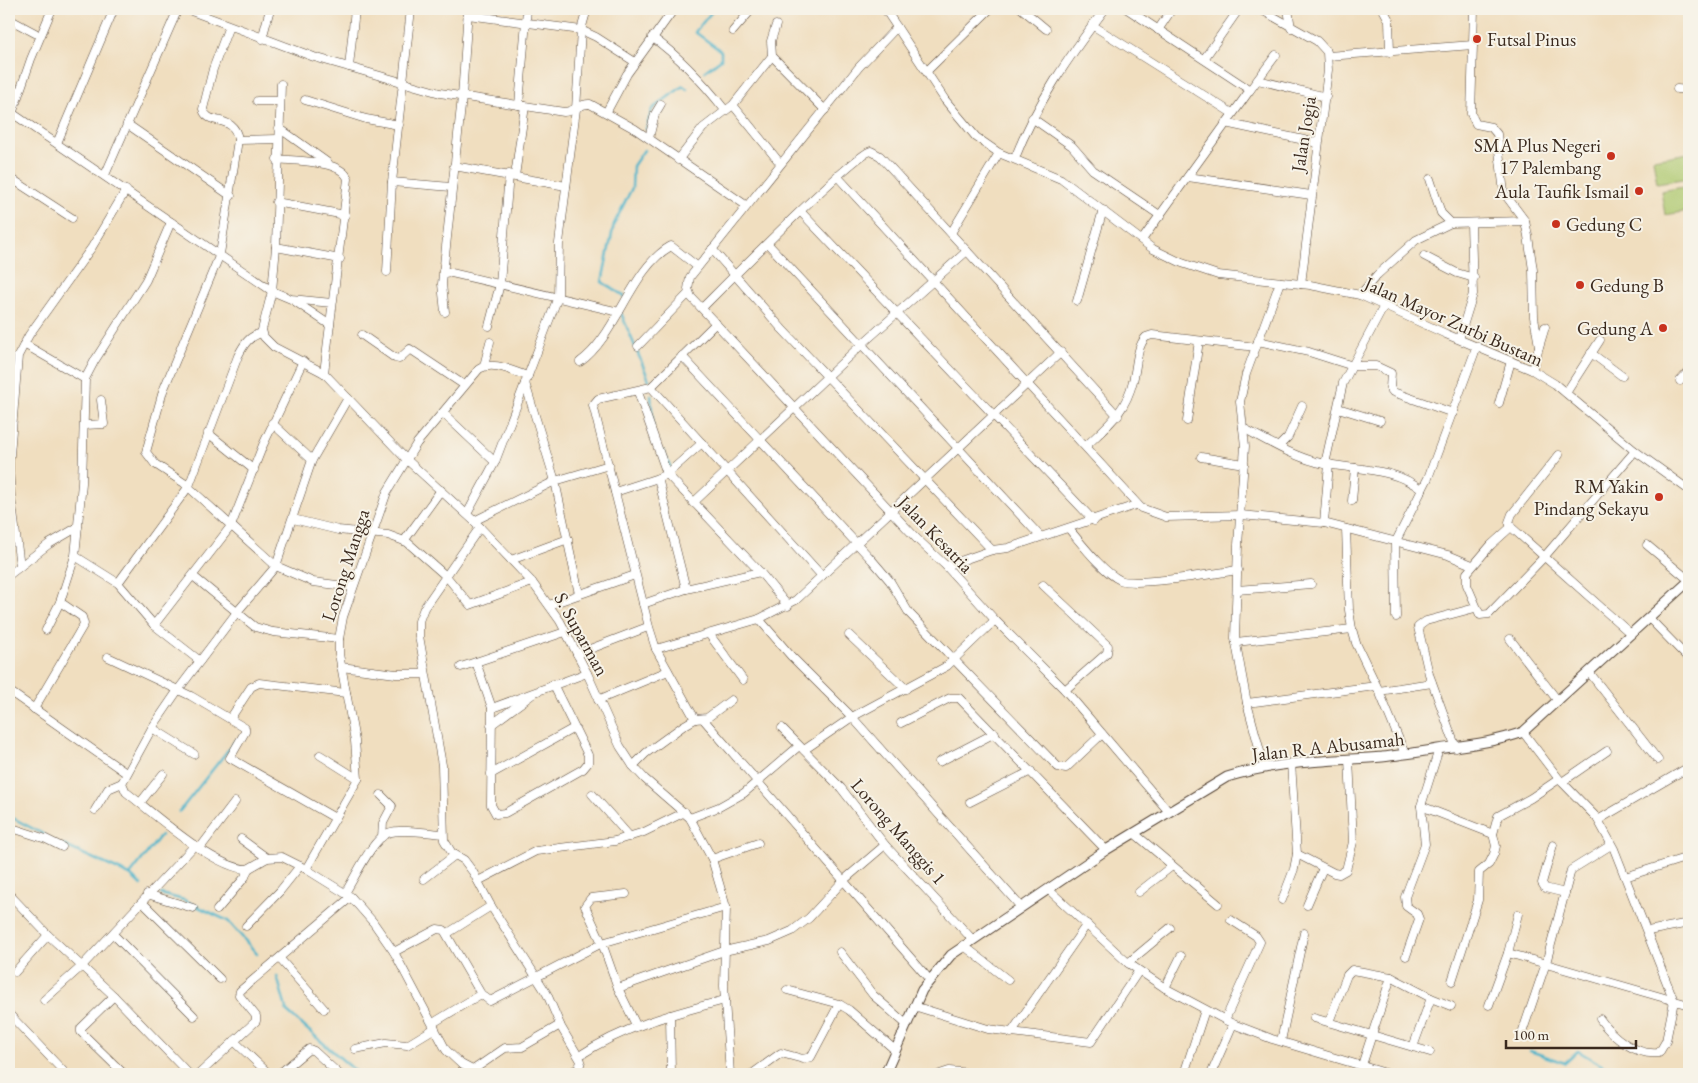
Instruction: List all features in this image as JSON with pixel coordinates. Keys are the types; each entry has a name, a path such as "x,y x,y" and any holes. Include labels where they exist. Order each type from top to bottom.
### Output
{"street":[{"path":"52,9 10,112 105,175 272,291 291,299 330,325"},
{"path":"58,143 114,9"},
{"path":"105,175 178,9"},
{"path":"186,9 262,39 349,67 462,97 564,112 576,109 586,103 607,111 649,138 746,206"},
{"path":"262,39 270,9"},
{"path":"349,67 355,9"},
{"path":"388,272 392,182 412,9"},
{"path":"489,326 500,284 522,106 527,9"},
{"path":"466,514 495,462 558,297 559,243 576,109 581,30 587,9"},
{"path":"607,111 652,36 674,9"},
{"path":"733,31 752,9"},
{"path":"927,71 990,9"},
{"path":"1022,9 1046,29"},
{"path":"1015,158 1032,118 1092,25 1105,9"},
{"path":"1127,9 1250,90"},
{"path":"1158,30 1172,9"},
{"path":"1204,59 1240,9"},
{"path":"1260,9 1320,44 1328,56 1473,45"},
{"path":"1288,9 1291,28"},
{"path":"1383,9 1389,20 1390,52"},
{"path":"1474,9 1472,120 1476,124 1491,127 1497,134 1504,193 1525,221 1533,270 1534,317 1540,346"},
{"name":"Jalan Mayor Zurbi Bustam","path":"888,10 945,100 966,127 988,146 1061,179 1167,257 1218,275 1301,284 1360,295 1532,370 1566,393 1635,451 1689,490"},
{"path":"445,312 442,293 443,272 462,97 468,12 581,30 596,36 635,62"},
{"path":"9,19 35,33"},
{"path":"776,25 771,42 772,56 825,110"},
{"path":"1092,25 1232,113"},
{"path":"229,26 213,69 203,110 208,116 235,127 238,140 231,196 220,254 163,391 146,445 146,452 150,459 188,486 276,566 313,582 353,587"},
{"path":"638,346 689,293 690,277 859,67 897,26"},
{"path":"652,36 680,57 700,78 725,110"},
{"path":"1142,240 1161,216 1232,113 1276,55"},
{"path":"678,160 703,128 725,110 733,106 772,56"},
{"name":"Jalan Jogja","path":"1301,284 1311,194 1326,97 1328,56"},
{"path":"1258,80 1326,97"},
{"path":"118,583 188,486 243,347 251,337 262,334 272,291 276,247 277,158 281,84"},
{"path":"1677,88 1689,90"},
{"path":"305,100 366,119 399,125"},
{"path":"257,101 280,101"},
{"path":"649,138 653,119 661,104"},
{"path":"733,106 780,163"},
{"path":"1032,118 1072,146 1093,170 1161,216"},
{"path":"1225,123 1318,143"},
{"path":"126,124 231,196"},
{"path":"279,128 330,165 345,172 348,178 340,259 332,303 324,373"},
{"path":"238,140 278,139"},
{"path":"702,308 837,176 864,154 871,151 876,153 1118,416"},
{"path":"951,234 999,152"},
{"path":"277,158 330,165"},
{"path":"454,166 566,186"},
{"path":"837,176 932,282 1086,446 1136,505 1147,512 1166,517 1240,515 1324,523 1395,543 1448,555 1472,565"},
{"path":"1188,177 1311,194"},
{"path":"9,178 72,218"},
{"path":"1430,179 1441,213 1450,223"},
{"path":"392,182 451,187"},
{"path":"20,566 9,467 16,366 24,344 92,247 126,190"},
{"path":"276,202 345,215"},
{"path":"1077,301 1103,210"},
{"path":"801,212 992,416 1094,521"},
{"path":"1360,295 1377,275 1416,240 1450,223 1525,221"},
{"path":"46,630 60,602 75,556 85,425 85,379 90,366 146,280 171,222"},
{"path":"1459,339 1470,306 1474,278 1470,223"},
{"path":"768,244 1040,536"},
{"path":"580,362 588,355 619,312 650,263 664,250 670,246 698,267"},
{"path":"276,247 340,259"},
{"path":"712,249 827,377 992,550"},
{"path":"693,503 861,345 898,314 966,251"},
{"path":"1424,256 1457,273 1474,278"},
{"path":"443,272 619,312"},
{"path":"1264,766 1247,703 1236,642 1240,515 1246,446 1240,402 1241,389 1280,282"},
{"name":"Jalan Kesatria","path":"689,293 890,511 946,566 995,620 1065,690 1169,812"},
{"path":"291,299 332,303"},
{"path":"1324,523 1327,464 1343,383 1384,306"},
{"path":"695,719 656,649 593,408 594,403 598,399 638,392 651,387 716,323"},
{"path":"1532,370 1545,327"},
{"name":"S. Suparman","path":"262,334 274,347 324,373 406,460 474,521 532,582 549,605 565,632 586,672 620,746 633,766 645,779 688,815 712,860 726,907 724,951 725,1000 730,1074"},
{"path":"362,335 395,358 399,359 410,349 464,385"},
{"path":"1086,446 1118,416 1129,396 1142,343 1146,336 1152,335 1199,341 1257,344 1309,352 1353,366 1376,366 1391,373 1390,388 1393,392 1453,413"},
{"path":"1566,393 1600,340"},
{"path":"1186,421 1199,341"},
{"path":"490,342 484,366 494,366 527,380"},
{"path":"24,344 85,379"},
{"path":"1396,617 1395,543 1422,490 1477,346"},
{"path":"656,649 759,619 788,606 1061,352"},
{"path":"1591,353 1622,376"},
{"path":"682,356 890,581 910,613 1060,768 1066,768 1102,734"},
{"path":"1499,403 1511,361"},
{"path":"154,625 231,526 272,423 302,362"},
{"name":"Lorong Mangga","path":"358,779 359,768 341,667 339,639 353,587 387,492 406,460 464,385 484,366"},
{"path":"1680,381 1689,371"},
{"path":"527,380 555,482 579,594"},
{"path":"651,387 822,576"},
{"path":"638,392 667,474 760,572 788,606"},
{"path":"248,869 228,864 197,846 126,792 122,784 126,773 152,728 178,690 237,612 276,566 312,460 348,398"},
{"path":"85,425 104,424 101,400"},
{"path":"1279,446 1288,437 1302,406"},
{"path":"1338,408 1380,421"},
{"path":"443,413 495,462"},
{"path":"272,423 312,460"},
{"path":"1243,428 1304,458 1401,479 1422,490"},
{"path":"208,434 254,470"},
{"path":"615,492 667,474 702,443"},
{"path":"1511,527 1472,565 1466,576 1475,608 1480,615 1488,614 1545,556 1635,451"},
{"path":"1559,455 1512,514 1509,522 1511,527 1631,634"},
{"path":"1201,457 1244,464"},
{"path":"474,521 555,482 609,465"},
{"path":"1352,501 1355,468"},
{"path":"658,478 686,589"},
{"path":"404,541 441,490"},
{"path":"946,566 992,550 1008,548 1040,536 1094,521 1136,505"},
{"path":"293,519 404,541 416,549 447,577 470,605 532,582"},
{"path":"9,575 78,526"},
{"path":"480,527 424,608 419,621 419,636 425,674 442,765 443,834 446,845 455,855 464,860 478,881 491,906 547,994 560,1025 581,1060 579,1068 568,1074"},
{"path":"1068,529 1084,547 1121,581 1139,582 1238,570"},
{"path":"1346,529 1349,610 1352,628 1356,643 1378,688 1405,754"},
{"path":"511,560 568,539"},
{"path":"1647,545 1689,580"},
{"path":"75,556 118,583 154,625 200,661"},
{"path":"643,604 686,589 760,572"},
{"path":"549,605 636,575"},
{"path":"193,576 260,630 339,639"},
{"name":"Jalan R A Abusamah","path":"885,1074 914,1006 930,979 951,955 972,938 1049,890 1106,850 1228,777 1264,766 1456,748 1506,739 1524,732 1650,618 1689,580"},
{"path":"1238,590 1311,584"},
{"path":"1043,585 1108,646 1107,653 1065,690"},
{"path":"34,709 84,624 82,617 60,602"},
{"path":"1456,748 1432,683 1418,632 1420,624 1475,608"},
{"path":"1650,618 1689,659"},
{"path":"759,619 791,656 852,717 1021,907"},
{"path":"478,881 536,852 615,841 733,800 802,748 852,717 947,666 995,620"},
{"path":"577,654 645,628"},
{"path":"1236,642 1352,628"},
{"path":"462,667 565,632"},
{"path":"709,634 743,680"},
{"path":"849,635 906,689"},
{"path":"1510,639 1558,701"},
{"path":"108,656 178,690 246,730 230,756 231,759 336,818"},
{"path":"476,662 492,708 490,725 491,808 494,813 502,814 586,766 588,755 553,684"},
{"path":"341,667 396,674 425,674"},
{"path":"598,700 668,671"},
{"path":"492,708 586,672"},
{"path":"1589,672 1658,760"},
{"path":"230,719 251,687 259,682 346,693"},
{"path":"1247,703 1432,683"},
{"path":"490,725 516,709 538,690"},
{"path":"9,692 126,773"},
{"path":"901,723 956,697 962,700 1106,850"},
{"path":"704,720 730,700"},
{"path":"633,766 668,736 695,719 704,720 930,979"},
{"path":"152,728 194,754"},
{"path":"491,774 574,728"},
{"name":"Lorong Manggis 1","path":"782,728 841,788 885,845 972,938"},
{"path":"1524,732 1560,781 1598,820 1625,877 1674,1001 1666,1041 1659,1053 1647,1052 1617,1039 1600,1019"},
{"path":"938,762 995,733"},
{"path":"1406,956 1418,924 1417,914 1406,906 1405,897 1425,844 1421,806 1438,749"},
{"path":"1452,981 1478,900 1478,872 1491,861 1495,850 1493,834 1498,816 1560,781 1607,751"},
{"path":"246,926 303,867 336,818 358,779 320,755"},
{"path":"1296,854 1322,868 1339,874 1344,872 1349,865 1353,842 1349,759"},
{"path":"1282,900 1294,869 1296,854 1291,763"},
{"path":"1598,820 1689,767"},
{"path":"970,802 1031,770"},
{"path":"140,803 163,774"},
{"path":"95,810 108,789 122,784"},
{"path":"592,794 630,837"},
{"path":"381,795 392,806 383,823 382,837"},
{"path":"44,1000 82,966 113,934 147,894 156,888 197,846 235,802"},
{"path":"1421,806 1493,834"},
{"path":"9,827 46,838 62,847"},
{"path":"199,1074 256,1021 257,1018 239,995 240,991 280,959 348,895 376,843 382,837 389,832 443,834"},
{"path":"1134,833 1218,904"},
{"path":"241,839 267,858"},
{"path":"712,860 758,843"},
{"path":"618,988 724,951 769,941 792,931 809,918 844,880 885,845"},
{"path":"1554,845 1542,883 1545,888 1565,893"},
{"path":"1521,1036 1546,963 1571,870 1611,845"},
{"path":"424,879 455,855"},
{"path":"217,910 245,877 248,869 267,858 282,857 303,867 348,895 373,922 394,952 453,1057 476,1072 505,1048 522,1047 560,1025"},
{"path":"1625,877 1685,858"},
{"path":"1139,892 1172,866"},
{"path":"1307,905 1322,868"},
{"path":"1049,890 1138,972 1205,1010 1233,1024 1281,1042 1366,1069 1389,1074"},
{"path":"147,894 193,908"},
{"path":"626,894 591,898 586,902 586,910 602,943 618,988 636,1025"},
{"path":"10,899 114,996 189,1074"},
{"path":"142,902 220,979"},
{"path":"448,933 491,906"},
{"path":"394,952 439,929 444,930 448,933 481,994 488,1000 492,1000 535,976 602,943 726,907"},
{"path":"1489,1004 1508,953 1518,914"},
{"path":"1225,1020 1260,942 1256,936 1231,920"},
{"path":"1011,1034 1087,924"},
{"path":"1648,932 1689,924"},
{"path":"1128,963 1170,928"},
{"path":"1281,1042 1304,933"},
{"path":"113,934 194,1016"},
{"path":"15,972 48,935"},
{"path":"963,945 1008,980"},
{"path":"840,952 873,996 906,1024"},
{"path":"1508,953 1689,1005"},
{"path":"1165,988 1181,956"},
{"path":"280,959 324,1009"},
{"path":"1329,1022 1346,975 1352,970 1391,977 1431,998 1451,1006"},
{"path":"914,1006 988,1029 1011,1034 1087,1042 1094,1041 1138,972"},
{"path":"1366,1069 1372,1035 1391,977"},
{"path":"787,990 838,1004 849,1010 895,1050"},
{"path":"355,1049 386,1043 407,1045 481,994"},
{"path":"114,996 81,1028 81,1032 124,1074"},
{"path":"1413,1047 1431,998"},
{"path":"579,1056 636,1025 725,1000"},
{"path":"752,1074 781,1053 803,1060 811,1057 838,1004"},
{"path":"1184,1074 1205,1010"},
{"path":"9,1014 66,1074"},
{"path":"670,1015 671,1073"},
{"path":"1314,1018 1430,1052"},
{"path":"1211,1074 1233,1024"},
{"path":"234,1041 270,1074"},
{"path":"279,1074 309,1049 314,1051 339,1074"},
{"path":"940,1074 949,1071 982,1074"}],"green space":[{"path":"1689,153 1689,178 1657,183 1653,159"},
{"path":"1689,186 1689,211 1665,215 1661,191"}],"waterway":[{"path":"705,71 721,59 721,51 695,32 714,9"},
{"path":"646,129 652,109 683,86 687,89"},
{"path":"623,297 602,282 614,224 632,188 633,166 644,150"},
{"path":"621,313 649,380"},
{"path":"651,395 653,426"},
{"path":"663,451 671,468"},
{"path":"179,812 236,740"},
{"path":"9,816 45,835"},
{"path":"130,875 161,835"},
{"path":"63,845 130,875 141,885"},
{"path":"161,894 184,900 228,921 257,954"},
{"path":"277,976 287,1012 359,1074"},
{"path":"1530,1051 1565,1063 1578,1051 1617,1074"}],"place":[{"name":"Futsal Pinus","path":"1477,39"},
{"name":"SMA Plus Negeri 17 Palembang","path":"1611,156"},
{"name":"Aula Taufik Ismail","path":"1639,191"},
{"name":"Gedung C","path":"1556,224"},
{"name":"Gedung B","path":"1580,285"},
{"name":"Gedung A","path":"1663,328"},
{"name":"RM Yakin Pindang Sekayu","path":"1659,497"}]}
